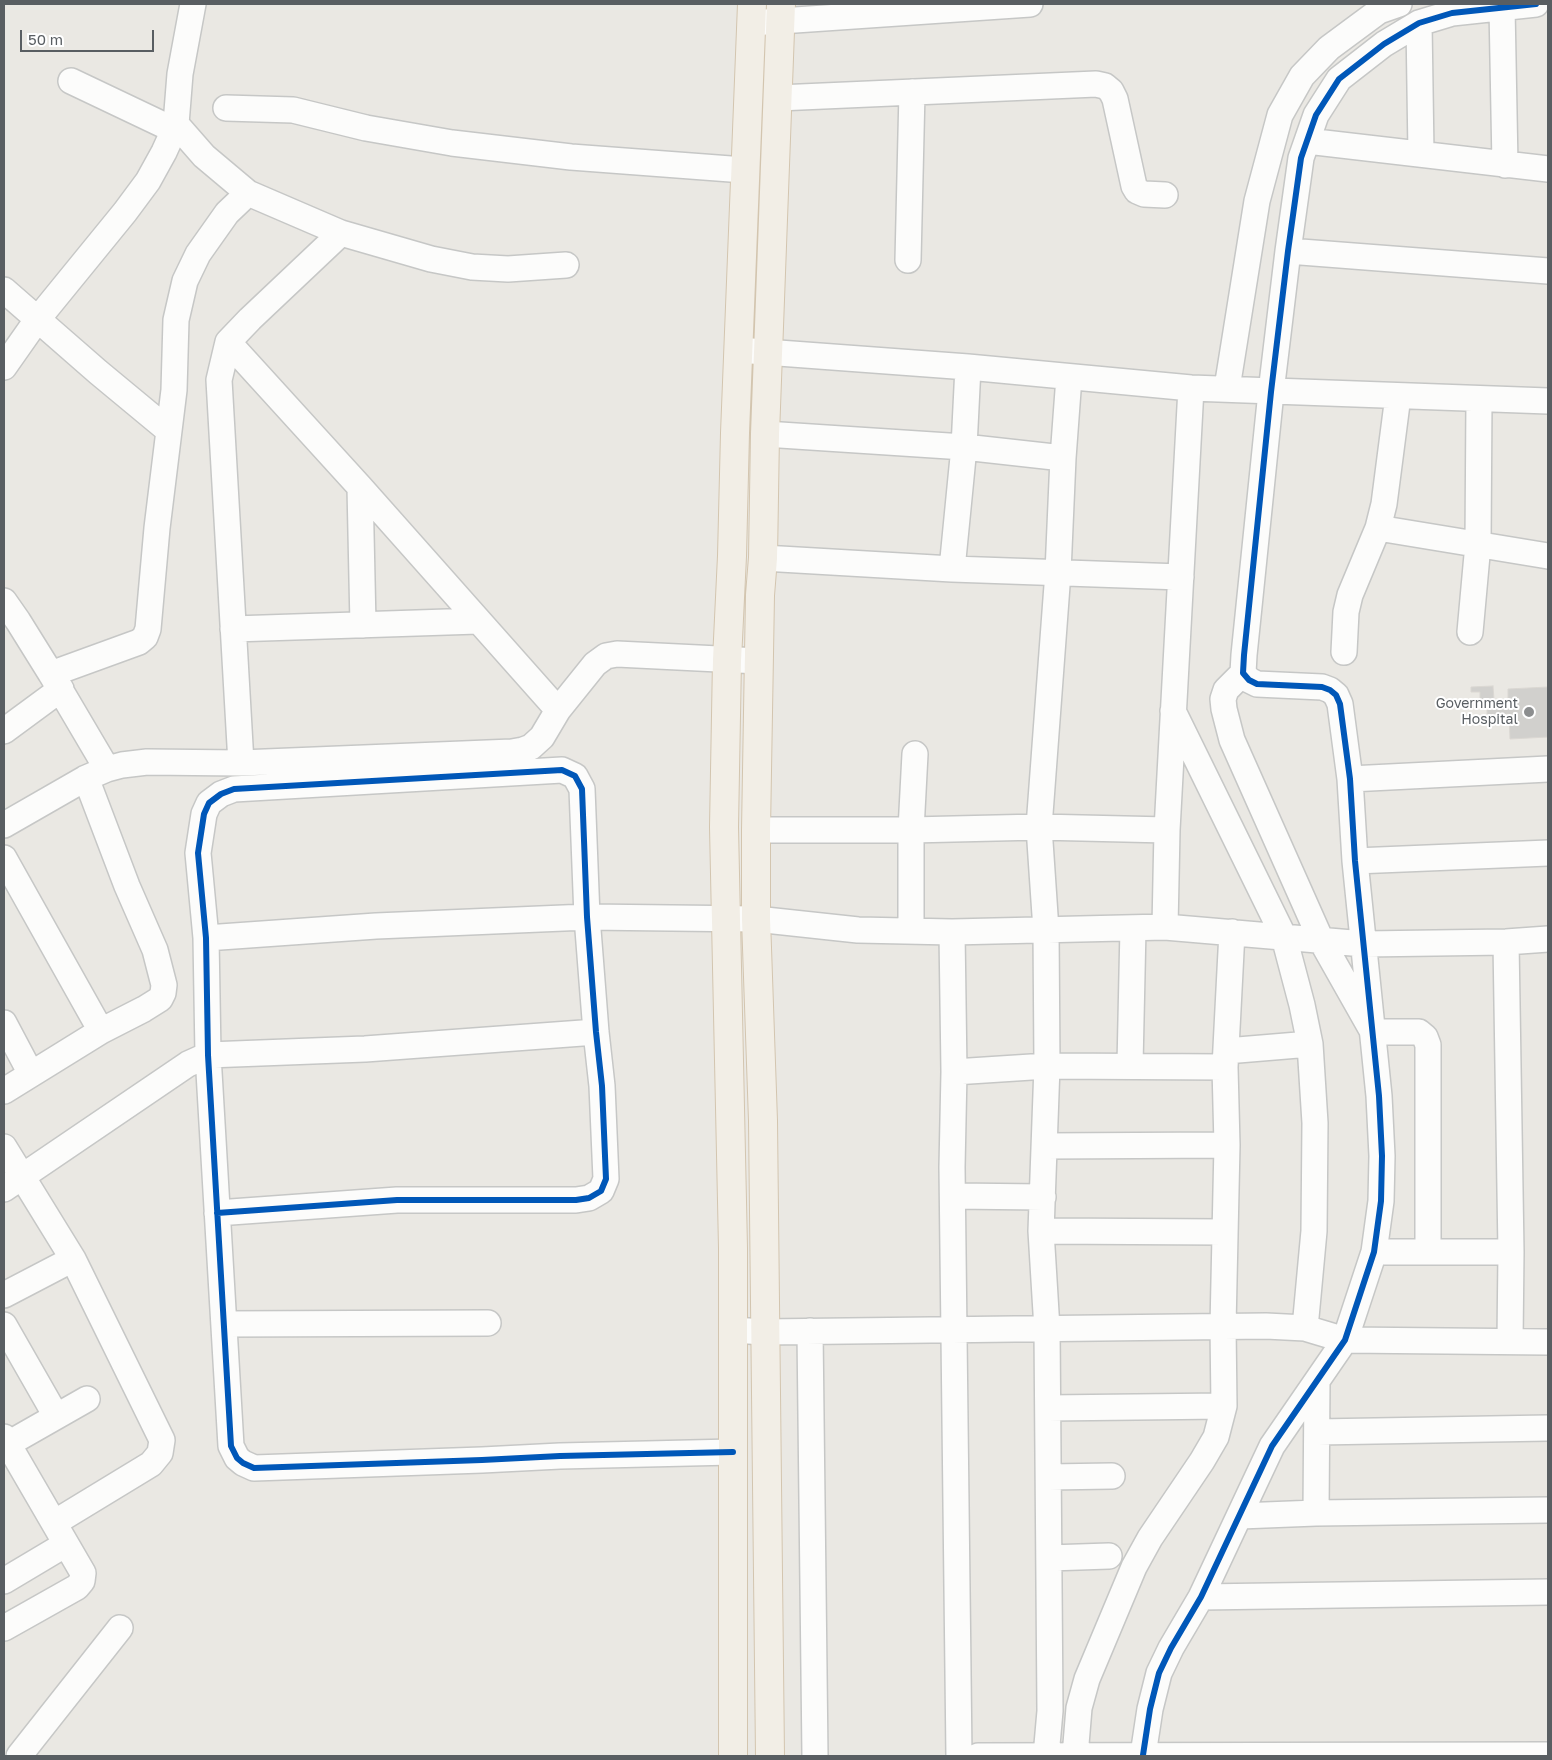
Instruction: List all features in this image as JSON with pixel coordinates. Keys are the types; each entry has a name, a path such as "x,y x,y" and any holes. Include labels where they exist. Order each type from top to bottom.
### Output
{"main road":[{"path":"770,1756 763,1121 756,919 756,830 760,595 763,558 768,353 781,12"},
{"path":"733,1756 731,1082 725,919 724,827 727,660 751,14"}],"street":[{"path":"4,367 37,320 148,181 175,127 180,74 193,4"},
{"path":"751,14 1030,4"},
{"path":"1325,1334 1374,1252 1381,1201 1380,1096 1355,861 1350,779 1340,704 1336,695 1322,687 1257,684 1249,680 1244,672 1249,390 1257,201 1280,115 1302,76 1329,48 1379,12 1399,4"},
{"path":"1249,390 1288,251 1301,158 1316,115 1339,79 1384,44 1419,23 1452,14 1536,4"},
{"path":"1502,7 1505,165"},
{"path":"1419,23 1420,154"},
{"path":"71,81 175,127 204,156 248,193 341,233 431,259 472,267 508,269 566,265"},
{"path":"778,98 1096,84 1105,86 1111,91 1115,99 1134,186 1137,191 1144,194 1165,195"},
{"path":"908,260 912,92"},
{"path":"226,108 293,110 366,128 462,144 571,157 744,170"},
{"path":"1307,141 1548,169"},
{"path":"4,731 56,682 146,637 174,390 176,320 185,281 202,247 227,213 248,193"},
{"path":"241,763 219,380 228,342 341,233"},
{"path":"1288,251 1548,271"},
{"path":"4,290 168,430"},
{"path":"228,342 558,710"},
{"path":"738,350 968,367 1191,388 1548,401"},
{"path":"952,569 964,447 968,367"},
{"path":"1046,1756 1050,1711 1048,1329 1041,1231 1047,1066 1046,930 1039,827 1058,572 1062,458 1070,377"},
{"path":"1165,927 1167,830 1191,388"},
{"path":"1344,652 1346,612 1350,595 1378,528 1384,504 1398,396"},
{"path":"1470,632 1478,544 1479,399"},
{"path":"766,434 964,447 1062,458"},
{"path":"360,487 363,625"},
{"path":"1378,528 1548,556"},
{"path":"763,558 952,569 1181,577"},
{"path":"4,602 56,682 97,774 127,886 155,950 164,985 160,999 101,1031 4,1091"},
{"path":"233,629 478,621"},
{"path":"4,823 97,774 122,764 147,762 241,763 523,750 531,747 542,737 558,710 595,664 606,656 617,654 759,661"},
{"path":"1244,672 1226,690 1223,699 1224,709 1232,740 1302,938 1302,1005 1310,1044 1315,1123 1314,1232 1325,1334 1317,1381 1316,1513"},
{"path":"1173,711 1302,938 1373,1032"},
{"path":"911,930 911,830 915,754"},
{"path":"1350,779 1548,769"},
{"path":"217,1213 397,1200 576,1200 589,1198 600,1191 606,1180 602,1086 587,917 582,789 575,776 562,770 234,789 221,794 209,803 204,814 198,853 206,938 208,1055 217,1213 231,1446 237,1458 254,1468 560,1456 733,1452"},
{"path":"756,830 911,830 1039,827 1167,830"},
{"path":"1355,861 1548,853"},
{"path":"4,858 101,1031"},
{"path":"206,938 376,926 587,917 756,919 858,930 952,932 1165,927 1364,944 1506,942 1548,939"},
{"path":"1130,1065 1133,928"},
{"path":"952,932 959,1756"},
{"path":"1075,1756 1079,1708 1087,1679 1134,1567 1150,1538 1216,1437 1224,1406 1223,1326 1227,1145 1225,1059 1232,932"},
{"path":"1506,942 1511,1252 1510,1341"},
{"path":"4,1022 31,1074"},
{"path":"13,1183 188,1064 208,1055 365,1049 596,1032"},
{"path":"1373,1032 1419,1032 1425,1037 1428,1045 1428,1252"},
{"path":"954,1072 1047,1066 1130,1065 1225,1059 1310,1044"},
{"path":"1045,1146 1227,1145"},
{"path":"4,1147 13,1183 73,1259 162,1440 160,1453 151,1464 60,1534 4,1581"},
{"path":"953,1196 1043,1197"},
{"path":"1041,1231 1225,1232"},
{"path":"1374,1252 1511,1252"},
{"path":"4,1295 73,1259"},
{"path":"224,1324 488,1323"},
{"path":"4,1326 56,1416"},
{"path":"733,1330 764,1332 1223,1326 1325,1334 1548,1342"},
{"path":"810,1331 815,1756"},
{"path":"1129,1756 1150,1708 1160,1673 1171,1648 1201,1597 1272,1446 1317,1381"},
{"path":"4,1628 77,1587 82,1581 83,1573 60,1534 12,1473 6,1440 86,1399"},
{"path":"1048,1408 1224,1406"},
{"path":"1318,1432 1548,1428"},
{"path":"1048,1477 1112,1476"},
{"path":"1240,1516 1316,1513 1548,1510"},
{"path":"1049,1558 1109,1556"},
{"path":"1201,1597 1548,1592"},
{"path":"19,1756 120,1628"},
{"path":"978,1756 1548,1755"}],"building":[{"path":"1493,686 1494,700 1508,699 1508,689 1548,687 1548,737 1510,739 1509,714 1487,715 1487,706 1480,707 1480,692 1471,692 1471,687"}],"cycle path":[{"path":"1143,1755 1150,1709 1159,1673 1171,1648 1201,1597 1272,1446 1345,1340 1374,1252 1381,1201 1382,1156 1379,1096 1355,861 1350,779 1340,704 1336,695 1322,687 1257,684 1249,680 1243,673 1271,392 1301,158 1316,115 1339,79 1384,44 1419,23 1452,13 1536,4"},
{"path":"217,1213 397,1200 576,1200 589,1198 601,1191 606,1179 602,1086 587,917 582,789 575,776 562,770 234,789 221,794 209,803 204,814 198,853 206,938 208,1055 231,1446 237,1458 254,1468 560,1456 733,1452"}],"place":[{"name":"Government Hospital","path":"1529,712"}]}
